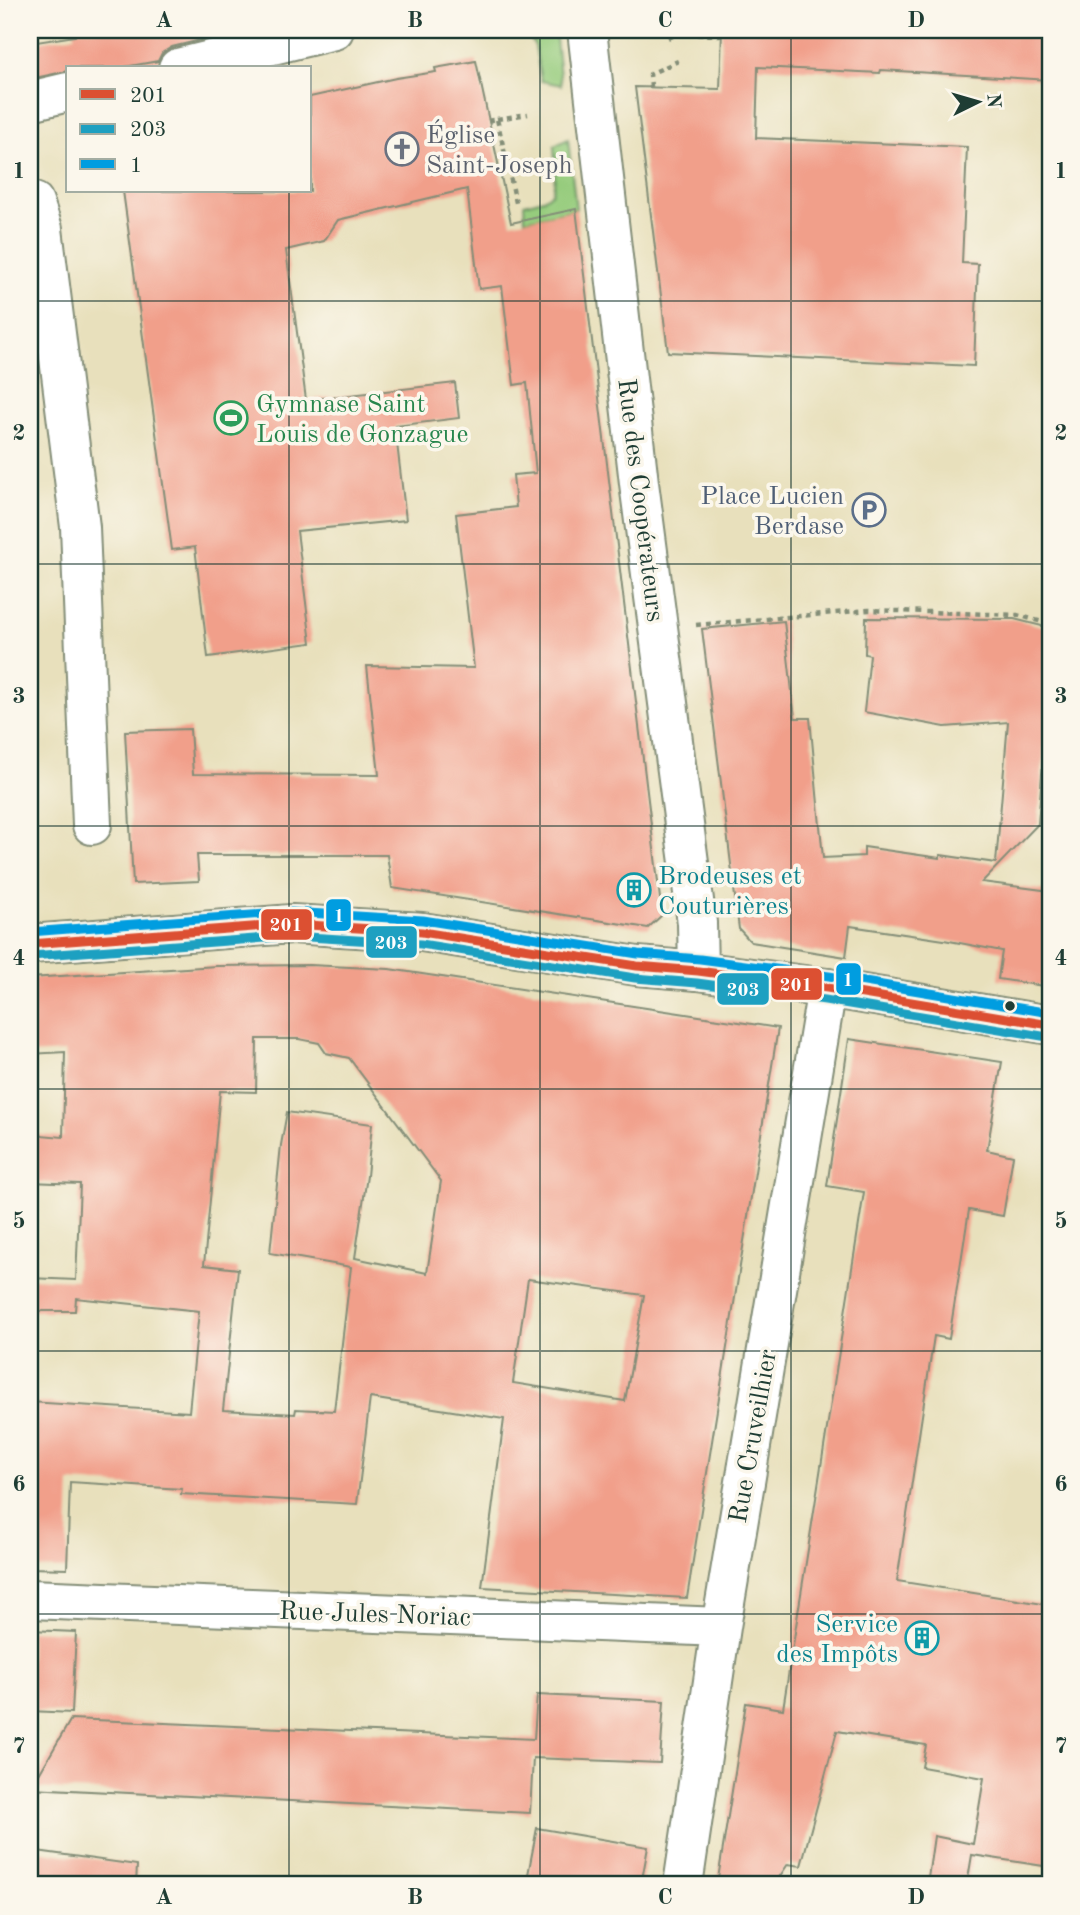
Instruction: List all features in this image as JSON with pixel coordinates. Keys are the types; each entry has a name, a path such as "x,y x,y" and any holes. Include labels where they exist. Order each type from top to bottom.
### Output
{"street":[{"path":"186,66 334,30"},
{"name":"Rue des Coopérateurs","path":"587,30 639,483 697,923 698,971"},
{"path":"30,101 66,92"},
{"path":"30,201 34,202 43,229 80,527 92,825"},
{"path":"30,944 292,924 422,932 637,966 827,988 1050,1025"},
{"name":"Rue Cruveilhier","path":"683,1885 720,1627 827,988"},
{"name":"Rue Jules Noriac","path":"30,1599 720,1627"}],"path":[{"path":"668,38 678,34 722,34"},
{"path":"650,87 650,74 678,61"},
{"path":"488,121 528,114"},
{"path":"497,119 517,207"},
{"path":"658,630 869,610 1017,615 1050,624"}],"green space":[{"path":"480,30 555,30 561,85 541,81 535,46 528,34 510,31 481,36"},
{"path":"568,139 576,209 525,220 524,204 543,199 552,193 555,176 554,146"}],"building":[{"path":"74,30 234,30 172,47 162,53 158,61 130,66 66,66 66,71 30,79 30,43 75,36"},
{"path":"722,30 1050,30 1050,80 881,70 880,73 758,67 756,138 967,147 962,263 978,264 974,366 668,352 635,87 720,89"},
{"path":"476,61 511,223 576,209 662,915 648,928 392,888 387,855 197,855 199,881 133,884 125,731 190,729 193,774 379,775 367,666 474,668 456,514 516,507 513,475 536,473 527,383 514,385 502,286 479,289 467,189 338,220 324,241 286,250 306,400 455,383 459,418 395,426 406,520 297,531 311,643 208,657 195,547 172,550 123,192 312,192 312,97 436,72 435,68"},
{"path":"866,618 1014,619 1050,628 1050,736 1045,736 1038,824 982,882 1050,891 1050,987 998,979 1002,951 944,940 850,926 846,957 751,942 739,929 702,629 784,621 795,718 810,718 823,858 864,856 864,847 996,863 1008,722 945,727 864,712 870,655 865,654"},
{"path":"310,965 389,969 778,1028 687,1598 482,1587 504,1419 370,1398 357,1504 181,1494 182,1489 70,1482 67,1569 30,1568 30,1402 189,1412 199,1311 76,1298 75,1311 30,1311 30,1278 76,1280 80,1184 30,1182 30,1134 63,1137 65,1052 30,1054 30,978 217,966","holes":["257,1039 299,1039 319,1043 326,1053 349,1058 441,1181 427,1273 355,1258 372,1124 287,1112 270,1253 351,1267 334,1411 296,1409 295,1414 223,1410 238,1269 204,1265 220,1091 256,1092","528,1279 644,1295 625,1401 513,1383"]},
{"path":"849,1039 1002,1062 987,1150 1013,1156 1003,1216 969,1210 949,1339 934,1336 897,1581 1050,1605 1050,1867 972,1855 967,1885 927,1885 934,1836 973,1844 984,1778 922,1767 926,1745 837,1731 801,1866 788,1864 774,1885 717,1885 746,1703 783,1709 864,1192 827,1186"},
{"path":"30,1630 76,1632 72,1713 30,1711"},
{"path":"537,1695 664,1701 660,1763 533,1758 530,1813 31,1788 71,1719 534,1739"},
{"path":"537,1828 648,1847 641,1885 526,1885"},
{"path":"30,1850 137,1865 136,1885 30,1885"}],"transit line":[{"name":"1","path":"30,932 291,912 423,920 638,954 700,959 829,976 1050,1013"},
{"name":"201","path":"30,944 292,924 422,932 637,966 827,988 1050,1025"},
{"name":"203","path":"31,956 292,936 421,944 635,978 697,983 825,1000 1048,1037"}],"place":[{"name":"Église Saint-Joseph","path":"402,149"},
{"name":"Gymnase Saint Louis de Gonzague","path":"231,418"},
{"name":"Place Lucien Berdase","path":"869,510"},
{"name":"Brodeuses et Couturières","path":"634,890"},
{"name":"Service des Impôts","path":"922,1638"}]}
